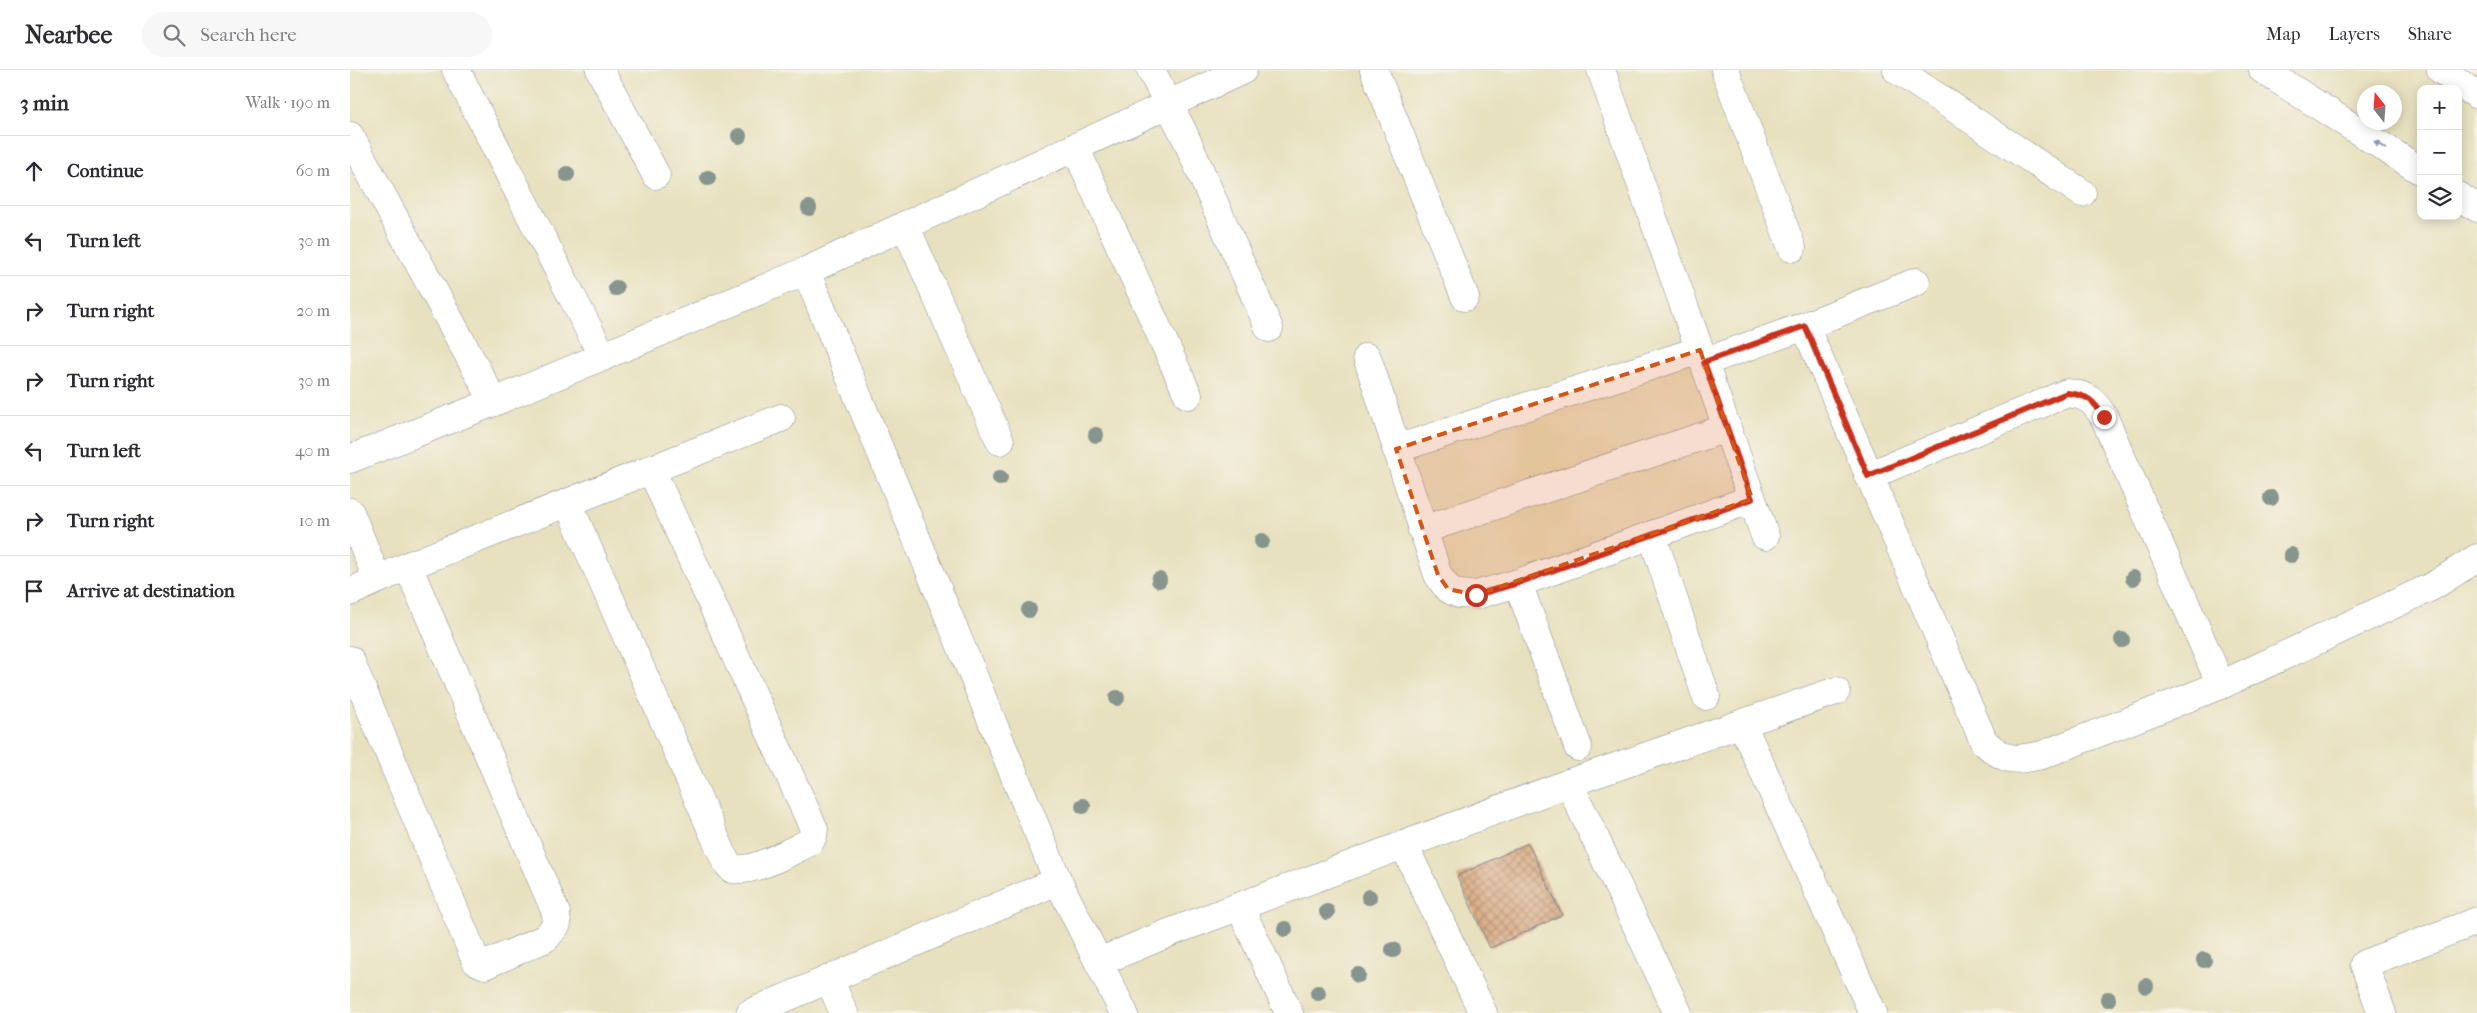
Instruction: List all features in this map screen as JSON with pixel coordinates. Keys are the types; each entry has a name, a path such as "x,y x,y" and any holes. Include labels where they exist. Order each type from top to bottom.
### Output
{"street":[{"path":"456,70 603,357"},
{"path":"600,70 656,175"},
{"path":"1151,70 1169,104 1269,328"},
{"path":"350,459 494,402 806,271 1243,70"},
{"path":"1374,70 1465,297"},
{"path":"1601,70 1766,536"},
{"path":"1725,70 1792,248"},
{"path":"1897,70 2082,193"},
{"path":"2263,70 2417,168"},
{"path":"2441,70 2477,94"},
{"path":"350,136 494,402"},
{"path":"1076,147 1188,395"},
{"path":"2462,199 2477,208"},
{"path":"904,225 1000,441"},
{"path":"806,271 1058,881 1124,1013"},
{"path":"1396,449 1805,326 1916,282"},
{"path":"1805,326 1984,742 2000,756 2019,760 2042,755 2221,685 2433,586 2477,558"},
{"path":"1367,356 1438,575 1448,588 1459,594 1476,595 1518,583 1752,499"},
{"path":"1868,476 2067,393 2080,394 2095,402 2104,417 2221,685"},
{"path":"350,592 408,566 781,418"},
{"path":"1422,530 1727,428"},
{"path":"568,503 726,862 732,869 752,868 810,842 814,829 651,469"},
{"path":"350,512 377,579"},
{"path":"1652,535 1706,696"},
{"path":"350,660 476,961 485,965 546,938 557,924 556,913 408,566"},
{"path":"1518,583 1578,747"},
{"path":"1099,962 1171,932 1569,783 1836,691"},
{"path":"1742,724 1873,1013"},
{"path":"1569,783 1678,1013"},
{"path":"1404,845 1483,1013"},
{"path":"750,1013 1058,881"},
{"path":"1240,907 1289,1013"},
{"path":"2382,1013 2364,964 2477,920"},
{"path":"829,979 844,1013"}],"highlighted area":[{"path":"1700,350 1752,499 1476,595 1448,589 1438,575 1396,449"}],"building":[{"path":"1528,843 1562,915 1490,948 1457,876"}],"route":[{"path":"1476,595 1518,583 1752,499 1704,362 1805,326 1868,476 2067,393 2080,394 2095,402 2104,417"}]}
